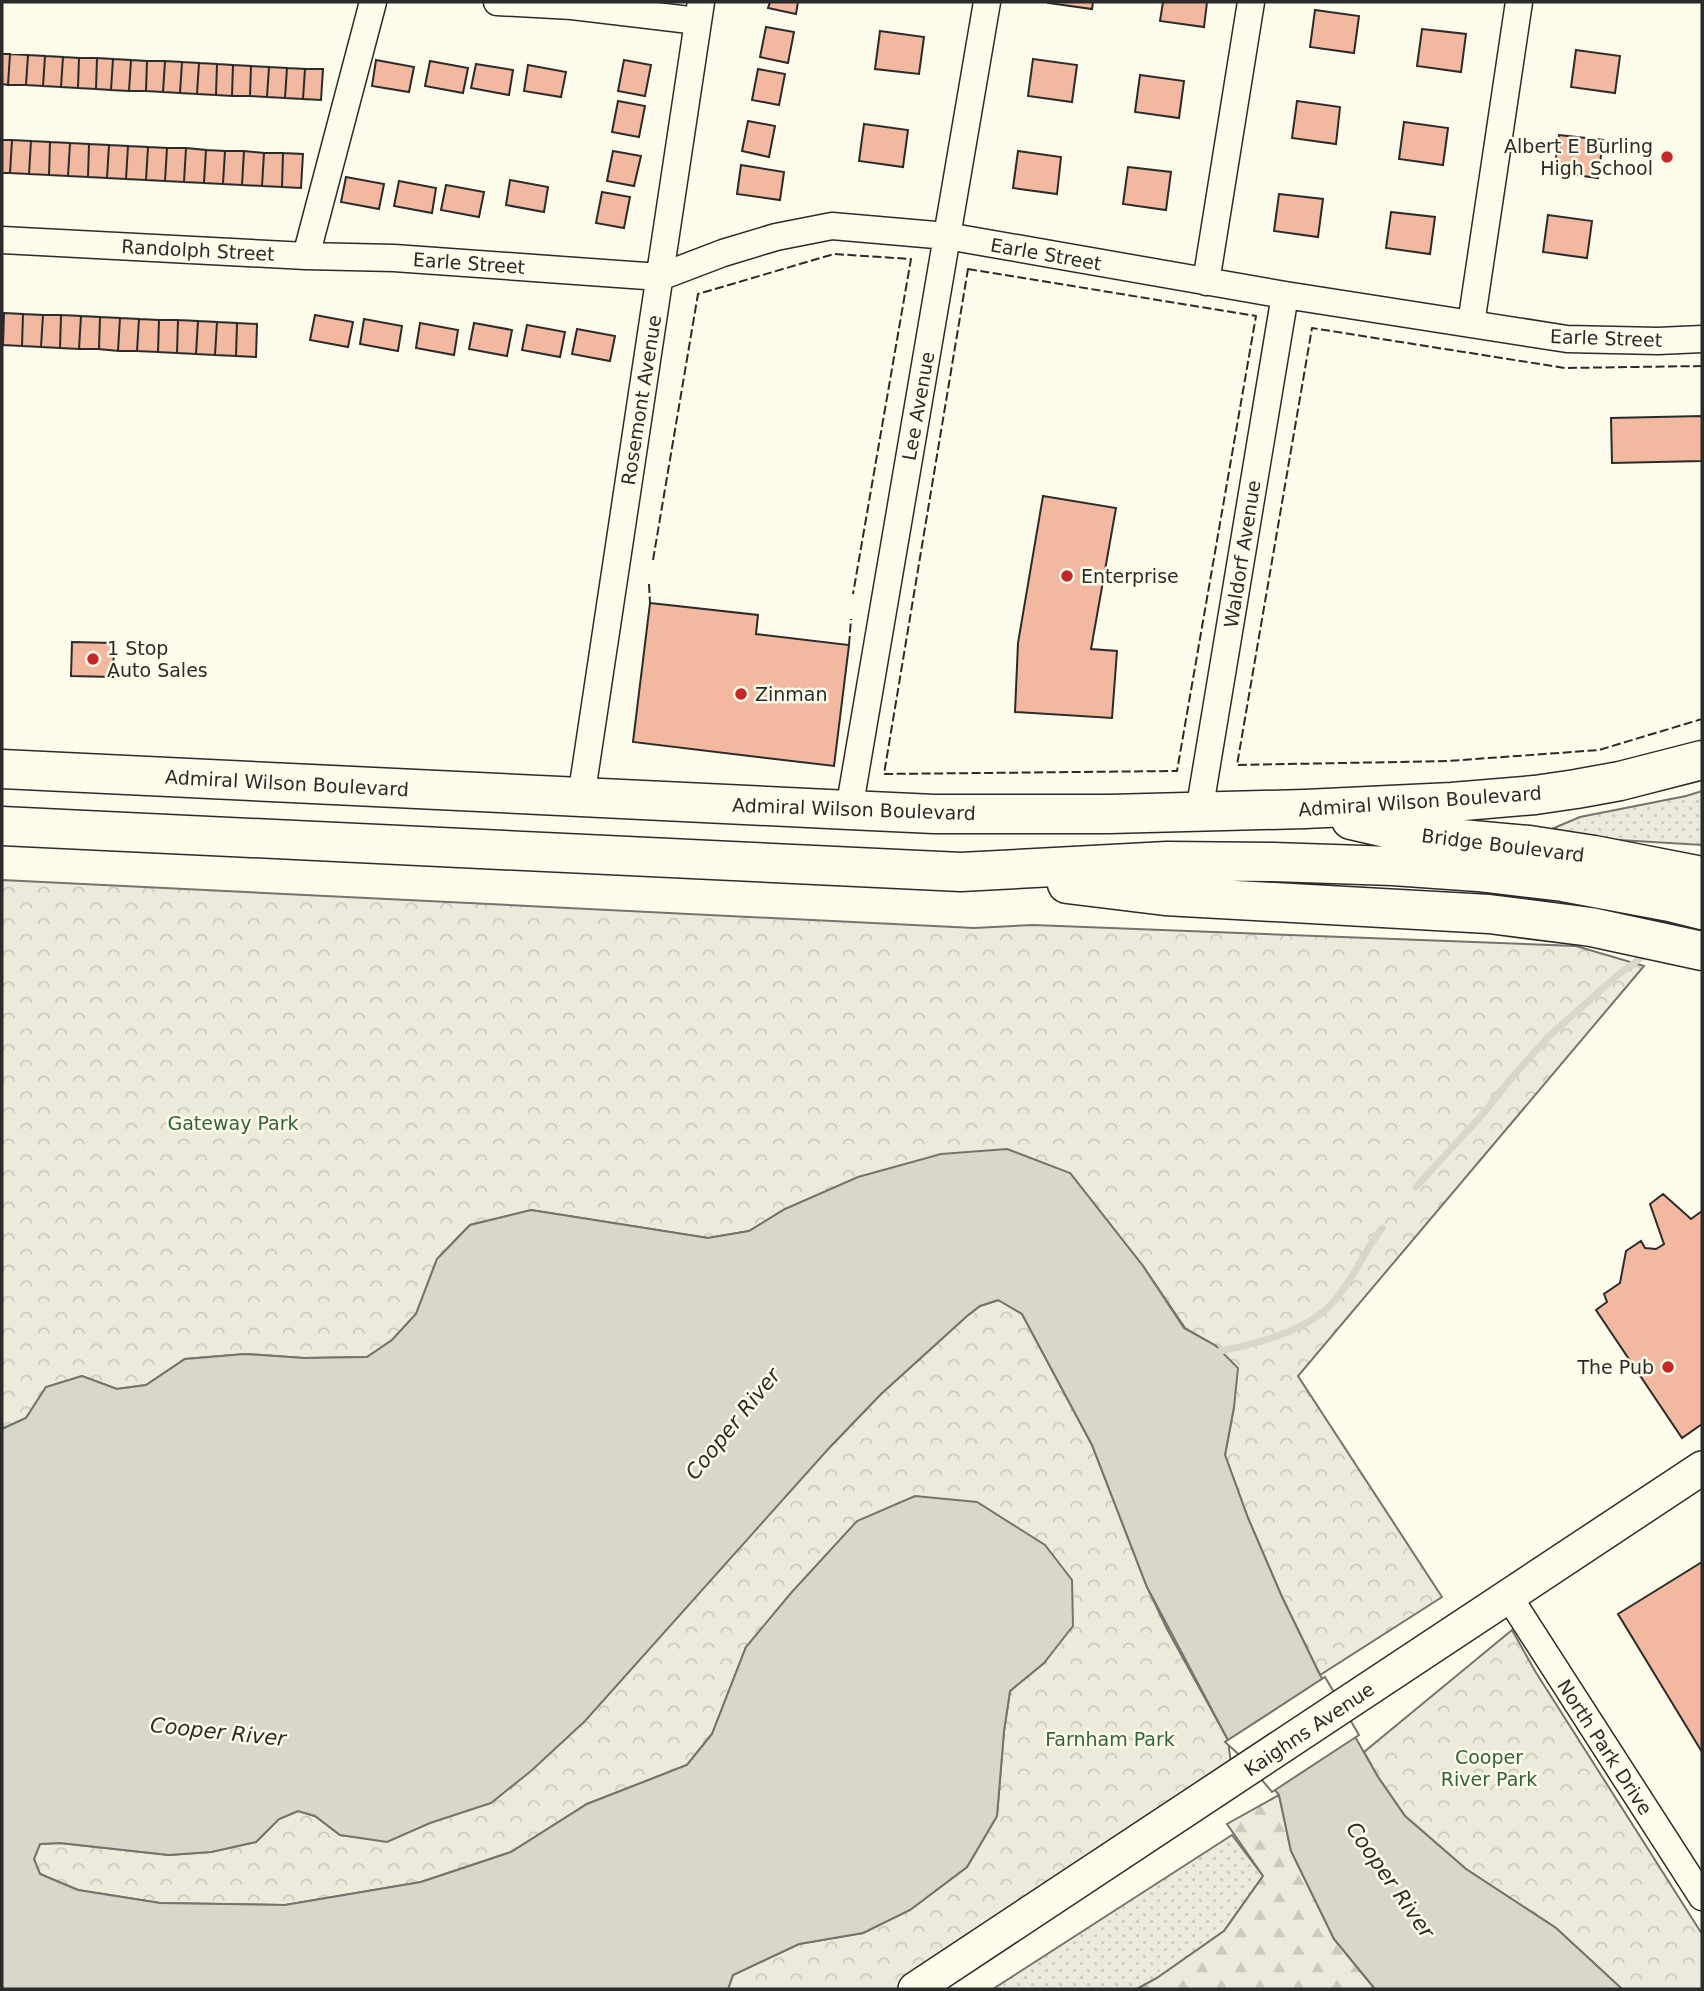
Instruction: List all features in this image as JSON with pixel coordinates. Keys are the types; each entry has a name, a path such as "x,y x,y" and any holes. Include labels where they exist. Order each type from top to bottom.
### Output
{"highway":[{"name":"Admiral Wilson Boulevard","path":"2,769 934,814 1021,815 1305,809 1452,802 1535,795 1620,781 1702,760"},
{"name":"Bridge Boulevard","path":"1305,809 1417,835 1529,845 1702,876"},
{"path":"2,825 961,872 1165,896 1489,914 1552,921 1702,951"},
{"path":"961,872 1167,861 1369,865 1563,882 1686,906"}],"main road":[{"name":"Kaighns Avenue","path":"915,1989 1702,1468"}],"street":[{"path":"306,256 373,2"},
{"path":"496,2 700,12"},
{"name":"Lee Avenue","path":"849,810 987,2"},
{"path":"1206,282 1251,2"},
{"path":"1471,324 1519,2"},
{"name":"Rosemont Avenue","path":"581,798 700,12"},
{"name":"Earle Street","path":"394,258 660,277 723,253 776,237 832,226 947,236 1206,282 1567,339 1702,339"},
{"name":"Randolph Street","path":"2,240 394,258"},
{"name":"Waldorf Avenue","path":"1199,812 1285,295"},
{"name":"North Park Drive","path":"1509,1597 1702,1897"}],"green space":[{"path":"1702,791 1702,845 1569,837 1554,828 1580,817"},
{"name":"Gateway Park","path":"2,880 974,928 1033,925 1576,946 1644,966 1298,1376 1442,1597 1320,1675 1282,1597 1248,1518 1225,1455 1234,1407 1216,1346 1185,1328 1143,1266 1070,1173 785,1209 749,1231 708,1238 531,1210 470,1225 437,1259 416,1314 392,1340 367,1357 304,1358 245,1354 185,1359 146,1385 117,1389 82,1376 46,1387 26,1418 2,1429"},
{"name":"Farnham Park","path":"999,1300 1022,1314 1092,1445 1147,1587 1228,1740 1233,1780 915,1989 728,1989 733,1975 799,1944 863,1933 910,1910 967,1867 997,1816 1010,1691 1044,1663 746,1647 712,1734 687,1765 587,1804 511,1852 421,1882 285,1905 160,1903 78,1890 40,1874 34,1859 40,1844 60,1843 169,1855 211,1852 256,1842 279,1819 298,1811 315,1816 340,1835 387,1841 430,1823 830,1447 881,1394 967,1316 980,1306"},
{"name":"Cooper River Park","path":"1512,1630 1535,1671 1702,1934 1702,1989 1622,1989 1556,1928 1466,1869 1405,1816 1364,1752"},
{"path":"1279,1795 1291,1851 1334,1939 1375,1989 1137,1989 1224,1931 1263,1876 1227,1824"},
{"path":"1232,1835 1263,1876 1224,1931 1157,1978 1137,1989 993,1989"}],"water":[{"name":"Cooper River","path":"1007,1149 1070,1173 1143,1266 1184,1328 1216,1346 1238,1368 1225,1455 1248,1518 1320,1675 1378,1777 1405,1816 1466,1869 1556,1928 1622,1989 1375,1989 1334,1939 1291,1851 1279,1795 1249,1758 1228,1740 1147,1587 1092,1445 1022,1314 998,1300 980,1306 967,1316 881,1394 830,1447 585,1721 531,1771 491,1803 430,1823 387,1842 340,1835 315,1816 298,1811 279,1819 256,1842 211,1852 169,1855 60,1843 40,1844 34,1859 40,1874 78,1890 160,1903 285,1905 421,1882 511,1852 587,1804 687,1765 712,1734 746,1647 791,1593 857,1521 915,1496 977,1502 1045,1545 1072,1580 1073,1626 1044,1663 1010,1691 997,1816 967,1867 910,1910 863,1933 799,1944 733,1975 728,1989 2,1989 2,1429 26,1418 46,1387 82,1376 117,1389 146,1385 185,1359 245,1354 304,1358 367,1357 392,1340 416,1314 437,1259 470,1225 531,1210 708,1238 749,1231 785,1209 858,1177 941,1154"}],"pier":[{"path":"1325,1677 1359,1735 1272,1792 1246,1761 1225,1742"}],"building":[{"path":"770,2 798,2 796,14 768,8"},
{"path":"1048,2 1093,2 1092,9"},
{"path":"1163,2 1207,2 1204,27 1160,21"},
{"path":"1315,10 1359,16 1354,53 1310,47"},
{"path":"766,27 794,32 788,63 760,57"},
{"path":"1422,29 1466,34 1461,72 1417,66"},
{"path":"880,31 924,37 919,74 875,69"},
{"path":"1576,50 1620,56 1615,93 1571,87"},
{"path":"2,54 10,54 8,85 2,84"},
{"path":"10,54 28,55 26,85 8,85"},
{"path":"28,55 45,56 43,86 26,85"},
{"path":"45,56 63,57 61,87 43,86"},
{"path":"63,57 79,58 78,88 61,87"},
{"path":"79,58 97,58 96,89 78,88"},
{"path":"97,58 113,59 111,90 96,89"},
{"path":"113,59 131,60 129,91 111,90"},
{"path":"1033,59 1077,65 1072,102 1028,96"},
{"path":"131,60 147,61 146,91 129,91"},
{"path":"376,60 414,67 409,92 372,86"},
{"path":"624,60 651,65 645,96 618,91"},
{"path":"147,61 165,61 163,92 146,91"},
{"path":"165,61 182,62 180,93 163,92"},
{"path":"430,61 468,68 463,93 425,86"},
{"path":"182,62 199,63 197,94 180,93"},
{"path":"199,63 217,64 216,95 197,94"},
{"path":"217,64 233,65 232,96 216,95"},
{"path":"476,64 513,70 509,95 471,88"},
{"path":"233,65 251,66 250,96 232,96"},
{"path":"528,65 566,72 561,97 524,91"},
{"path":"251,66 269,67 267,97 250,96"},
{"path":"269,67 287,68 285,98 267,97"},
{"path":"287,68 305,69 303,99 285,98"},
{"path":"305,69 323,69 321,100 303,99"},
{"path":"758,69 785,74 779,105 752,100"},
{"path":"1140,75 1184,81 1179,118 1135,112"},
{"path":"618,101 645,106 639,137 612,132"},
{"path":"1297,101 1340,107 1336,144 1292,138"},
{"path":"748,121 775,126 769,157 742,151"},
{"path":"1404,122 1448,128 1443,165 1399,159"},
{"path":"864,124 908,130 903,167 859,161"},
{"path":"1559,135 1603,140 1598,178 1554,172"},
{"path":"2,140 12,140 10,173 2,173"},
{"path":"12,140 31,141 29,174 10,173"},
{"path":"31,141 50,142 49,175 29,174"},
{"path":"50,142 70,143 68,176 49,175"},
{"path":"70,143 89,144 88,177 68,176"},
{"path":"89,144 109,145 107,178 88,177"},
{"path":"109,145 128,146 126,179 107,178"},
{"path":"128,146 148,147 146,180 126,179"},
{"path":"148,147 167,148 165,181 146,180"},
{"path":"167,148 186,148 184,182 165,181"},
{"path":"186,148 206,150 204,183 184,182"},
{"path":"206,150 225,151 223,184 204,183"},
{"path":"225,151 244,151 242,185 223,184"},
{"path":"244,151 264,153 262,186 242,185"},
{"path":"613,151 641,156 634,186 607,181"},
{"path":"1018,151 1061,157 1057,194 1013,188"},
{"path":"264,153 283,153 282,187 262,186"},
{"path":"283,153 303,154 301,188 282,187"},
{"path":"741,165 784,172 780,200 737,194"},
{"path":"1128,167 1171,172 1166,210 1123,204"},
{"path":"346,177 384,184 379,209 341,202"},
{"path":"510,180 548,187 544,212 506,205"},
{"path":"399,181 436,188 432,213 394,206"},
{"path":"446,185 484,192 479,217 441,210"},
{"path":"602,192 630,197 624,228 596,223"},
{"path":"1279,194 1323,199 1318,237 1274,231"},
{"path":"1391,212 1435,217 1430,254 1386,248"},
{"path":"1548,215 1592,221 1587,258 1543,252"},
{"path":"4,313 23,314 22,346 3,345"},
{"path":"23,314 43,315 41,347 22,346"},
{"path":"43,315 61,315 60,348 41,347"},
{"path":"61,315 81,316 79,349 60,348"},
{"path":"315,315 353,322 348,347 310,340"},
{"path":"81,316 100,317 99,349 79,349"},
{"path":"100,317 120,318 118,351 99,349"},
{"path":"120,318 139,319 137,351 118,351"},
{"path":"139,319 159,320 158,352 137,351"},
{"path":"364,319 402,326 398,351 360,344"},
{"path":"159,320 178,320 177,353 158,352"},
{"path":"178,320 198,321 196,354 177,353"},
{"path":"198,321 217,322 215,355 196,354"},
{"path":"217,322 237,323 236,356 215,355"},
{"path":"237,323 257,324 256,357 236,356"},
{"path":"420,323 458,330 454,355 416,348"},
{"path":"474,323 512,330 507,356 469,349"},
{"path":"527,325 565,332 560,357 522,350"},
{"path":"577,329 615,336 610,361 572,354"},
{"path":"1702,416 1702,461 1612,463 1611,418"},
{"name":"Enterprise","path":"1043,496 1116,508 1091,649 1117,651 1112,718 1015,712 1018,643"},
{"name":"Zinman","path":"650,603 758,615 756,634 849,645 834,766 633,742"},
{"name":"1 Stop Auto Sales","path":"72,642 114,643 113,677 71,676"},
{"name":"The Pub","path":"1663,1194 1691,1219 1702,1211 1702,1424 1682,1438 1596,1310 1607,1302 1604,1294 1620,1283 1626,1251 1641,1241 1645,1248 1656,1249 1664,1244 1650,1204"},
{"path":"1702,1562 1702,1752 1618,1614"}],"waterway":[{"path":"1416,1187 1548,1037 1619,974 1649,952"},
{"path":"1212,1353 1284,1333 1323,1312 1347,1284 1382,1228"}],"fence":[{"path":"653,560 698,294 834,254 911,259 853,594"},
{"path":"968,269 1256,316 1177,771 884,774 968,269"},
{"path":"1702,366 1565,368 1312,328 1237,765 1448,761 1599,750 1702,719"},
{"path":"649,584 650,603"},
{"path":"849,645 851,619"}],"place":[{"name":"Albert E Burling High School","path":"1667,157"},
{"name":"Enterprise","path":"1067,576"},
{"name":"1 Stop Auto Sales","path":"93,659"},
{"name":"Zinman","path":"741,694"},
{"name":"The Pub","path":"1668,1367"}]}
